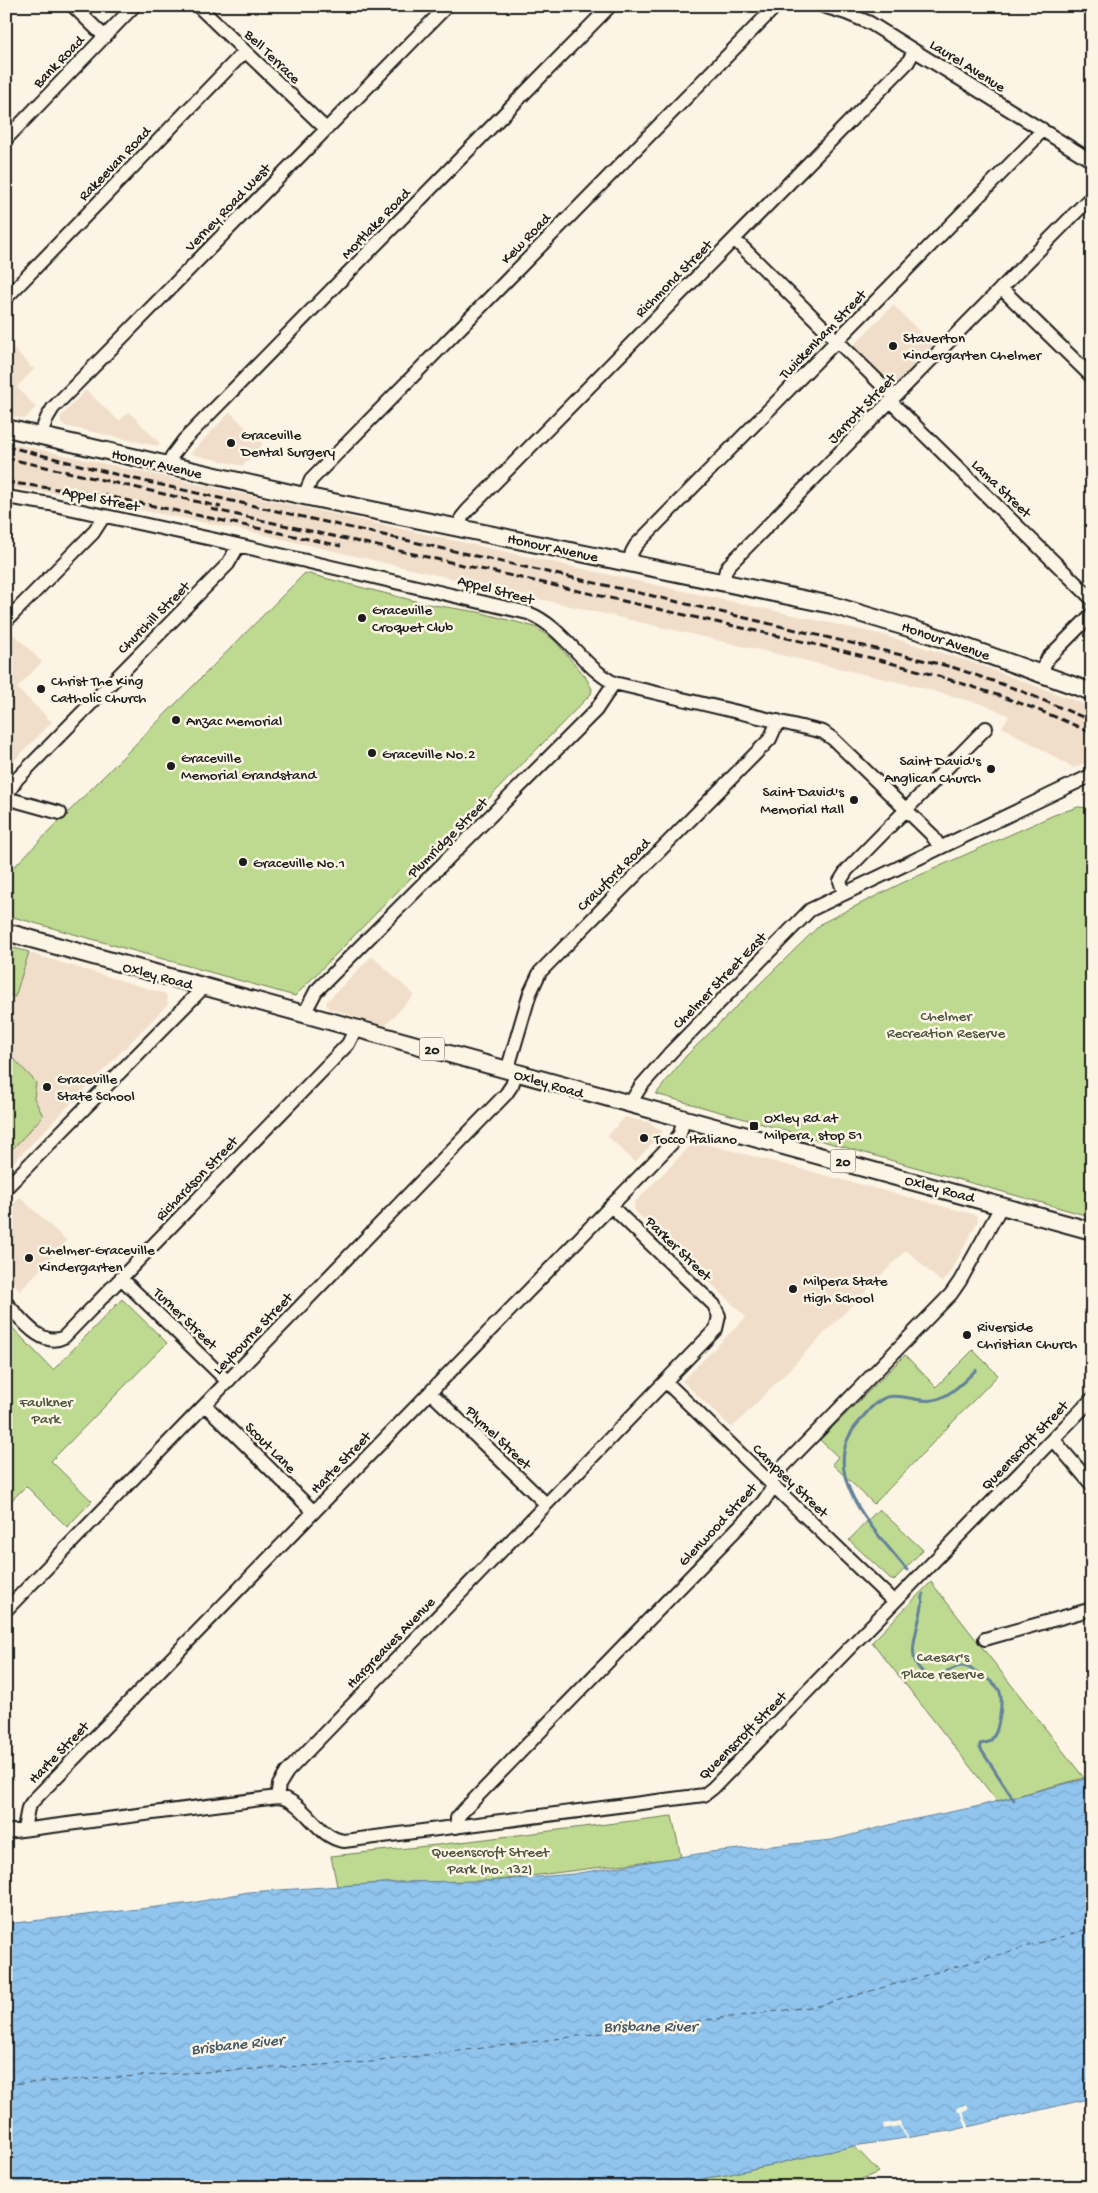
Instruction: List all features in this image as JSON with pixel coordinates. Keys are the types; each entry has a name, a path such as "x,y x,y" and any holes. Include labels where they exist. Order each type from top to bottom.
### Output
{"main road":[{"name":"Honour Avenue","path":"6,428 304,496 832,606 885,620 1092,692"},
{"name":"Oxley Road","path":"6,932 629,1105 684,1118 1092,1230"}],"street":[{"path":"73,6 104,37"},
{"name":"Bank Road","path":"6,138 134,6"},
{"name":"Bell Terrace","path":"198,6 326,129"},
{"name":"Verney Road West","path":"40,436 53,408 447,6"},
{"name":"Mortlake Road","path":"168,466 173,454 184,440 610,6"},
{"name":"Kew Road","path":"304,496 311,480 776,6"},
{"name":"Laurel Avenue","path":"823,6 859,17 1092,161"},
{"name":"Rakeevan Road","path":"6,298 244,51"},
{"name":"Richmond Street","path":"459,529 462,517 467,510 908,62 914,51"},
{"name":"Twickenham Street","path":"629,563 636,545 1033,142 1042,129"},
{"name":"Jarrott Street","path":"723,582 729,565 1092,196"},
{"name":"Lama Street","path":"734,240 837,341 892,399 1092,599"},
{"path":"1001,288 1092,377"},
{"name":"Appel Street","path":"6,497 104,516 528,613 549,625 599,673 614,683 817,730 829,735 931,834 940,847"},
{"path":"6,621 92,533 104,516"},
{"name":"Churchill Street","path":"6,797 17,779 228,564 238,546"},
{"path":"1041,673 1048,658 1092,614"},
{"name":"Plumridge Street","path":"304,1014 316,991 596,710 614,683"},
{"name":"Crawford Road","path":"511,1072 536,978 770,739 778,721"},
{"path":"844,893 840,883 844,875 986,728"},
{"name":"Chelmer Street East","path":"629,1105 641,1086 671,1052 807,913 817,906 1092,775"},
{"path":"6,797 60,813"},
{"path":"6,1188 203,988"},
{"name":"Richardson Street","path":"6,1303 41,1337 57,1340 67,1335 348,1044 356,1028"},
{"name":"Leybourne Street","path":"6,1610 506,1094 512,1085 511,1072"},
{"name":"Harte Street","path":"24,1829 28,1808 33,1801 612,1206 678,1136 684,1118"},
{"name":"Glenwood Street","path":"457,1827 457,1818 462,1812 763,1502 770,1493 772,1476 951,1294 1002,1205"},
{"name":"Parker Street","path":"612,1206 710,1301 719,1316"},
{"name":"Turner Street","path":"122,1278 228,1382"},
{"name":"Hargreaves Avenue","path":"277,1797 278,1787 287,1772 713,1334 719,1325 719,1316"},
{"name":"Campsey Street","path":"666,1382 894,1602"},
{"name":"Plymel Street","path":"430,1392 546,1504"},
{"name":"Queenscroft Street","path":"277,1797 293,1804 327,1835 338,1840 356,1840 707,1793 1092,1399"},
{"name":"Scout Lane","path":"205,1405 314,1512"},
{"path":"1053,1439 1092,1484"},
{"path":"985,1639 1092,1609"},
{"path":"6,1832 277,1797"}],"shaded area":[{"name":"Staverton Kindergarten Chelmer","path":"893,305 934,346 894,387 853,346"},
{"path":"6,341 30,365 29,367 35,368 17,387 36,407 25,419 6,415"},
{"path":"86,390 119,421 129,412 160,443 157,446 65,426 61,422 61,416"},
{"path":"230,412 263,444 243,466 190,454"},
{"path":"6,442 884,635 980,665 1092,707 1092,760 1074,768 1002,727 1009,716 988,706 919,687 256,533 60,494 6,487"},
{"path":"14,634 42,662 17,688 52,722 6,769 6,642"},
{"name":"Graceville State School","path":"6,946 166,994 168,1004 6,1170"},
{"path":"372,956 414,995 385,1026 328,1008 326,1002"},
{"path":"625,1117 651,1123 663,1132 635,1162 607,1136"},
{"name":"Milpera State High School","path":"695,1141 976,1215 978,1221 949,1275 942,1283 906,1250 732,1428 682,1381 746,1317 635,1211 634,1203"},
{"name":"Chelmer-Graceville Kindergarten","path":"20,1197 67,1241 20,1291 6,1274 6,1212"}],"green space":[{"path":"305,573 427,604 478,612 535,627 554,640 585,676 592,689 591,694 295,996 6,915 6,875"},
{"name":"Chelmer Recreation Reserve","path":"1078,807 1092,808 1092,1217 656,1094 686,1056 822,923 900,884 1054,815"},
{"path":"6,946 29,952 15,997 6,994"},
{"path":"7,1052 36,1082 34,1098 43,1116 6,1156"},
{"name":"Faulkner Park","path":"122,1299 167,1343 51,1461 92,1501 67,1527 26,1486 6,1506 6,1321 53,1370"},
{"path":"973,1350 998,1375 874,1504 832,1464 838,1457 820,1440 905,1355 936,1387"},
{"path":"879,1509 923,1550 893,1581 849,1540"},
{"name":"Caesar's Place reserve","path":"931,1582 1084,1778 997,1801 872,1642"},
{"name":"Queenscroft Street Park (no. 132)","path":"672,1816 681,1857 491,1881 402,1882 337,1886 331,1856 437,1845"},
{"path":"854,2146 879,2172 842,2187 672,2187 706,2178"}],"water":[{"name":"Brisbane River","path":"1092,1777 1092,2098 950,2131 854,2146 672,2187 6,2187 6,1924 192,1903 248,1892 402,1882 491,1881 573,1874 710,1852 832,1840 901,1822 975,1807"}],"pier":[{"path":"967,2104 969,2109 963,2111 970,2129 967,2130 961,2112 958,2112 957,2108"},
{"path":"901,2121 901,2126 910,2140 908,2140 899,2126 884,2129 883,2124"}],"waterway":[{"path":"907,1570 866,1519 854,1500 846,1481 843,1461 847,1441 859,1422 875,1404 883,1399 893,1396 927,1401 939,1399 956,1388 976,1370"},
{"path":"923,1594 914,1643 915,1661 925,1674 931,1676 936,1676 957,1667 967,1667 984,1676 998,1689 1001,1694 1001,1703 997,1730 989,1742 980,1744 980,1748 1014,1800"}],"ferry route":[{"path":"6,2084 371,2062 818,2006 1092,1928"}],"railway":[{"path":"6,446 126,477 653,596 952,667 1019,690 1092,721"},
{"path":"6,458 221,507"},
{"path":"6,482 107,496 341,546"},
{"path":"211,509 848,652 947,679 996,695 1092,733"}],"place":[{"name":"Staverton Kindergarten Chelmer","path":"893,346"},
{"name":"Graceville Dental Surgery","path":"231,443"},
{"name":"Graceville Croquet Club","path":"362,618"},
{"name":"Christ The King Catholic Church","path":"41,689"},
{"name":"Anzac Memorial","path":"176,720"},
{"name":"Graceville No.2","path":"372,753"},
{"name":"Graceville Memorial Grandstand","path":"171,766"},
{"name":"Saint David's Anglican Church","path":"991,769"},
{"name":"Saint David's Memorial Hall","path":"854,800"},
{"name":"Graceville No.1","path":"243,862"},
{"name":"Graceville State School","path":"47,1087"},
{"name":"Oxley Rd at Milpera, stop 51","path":"754,1126"},
{"name":"Tocco Italiano","path":"644,1138"},
{"name":"Chelmer-Graceville Kindergarten","path":"29,1258"},
{"name":"Milpera State High School","path":"793,1289"},
{"name":"Riverside Christian Church","path":"967,1335"}]}
